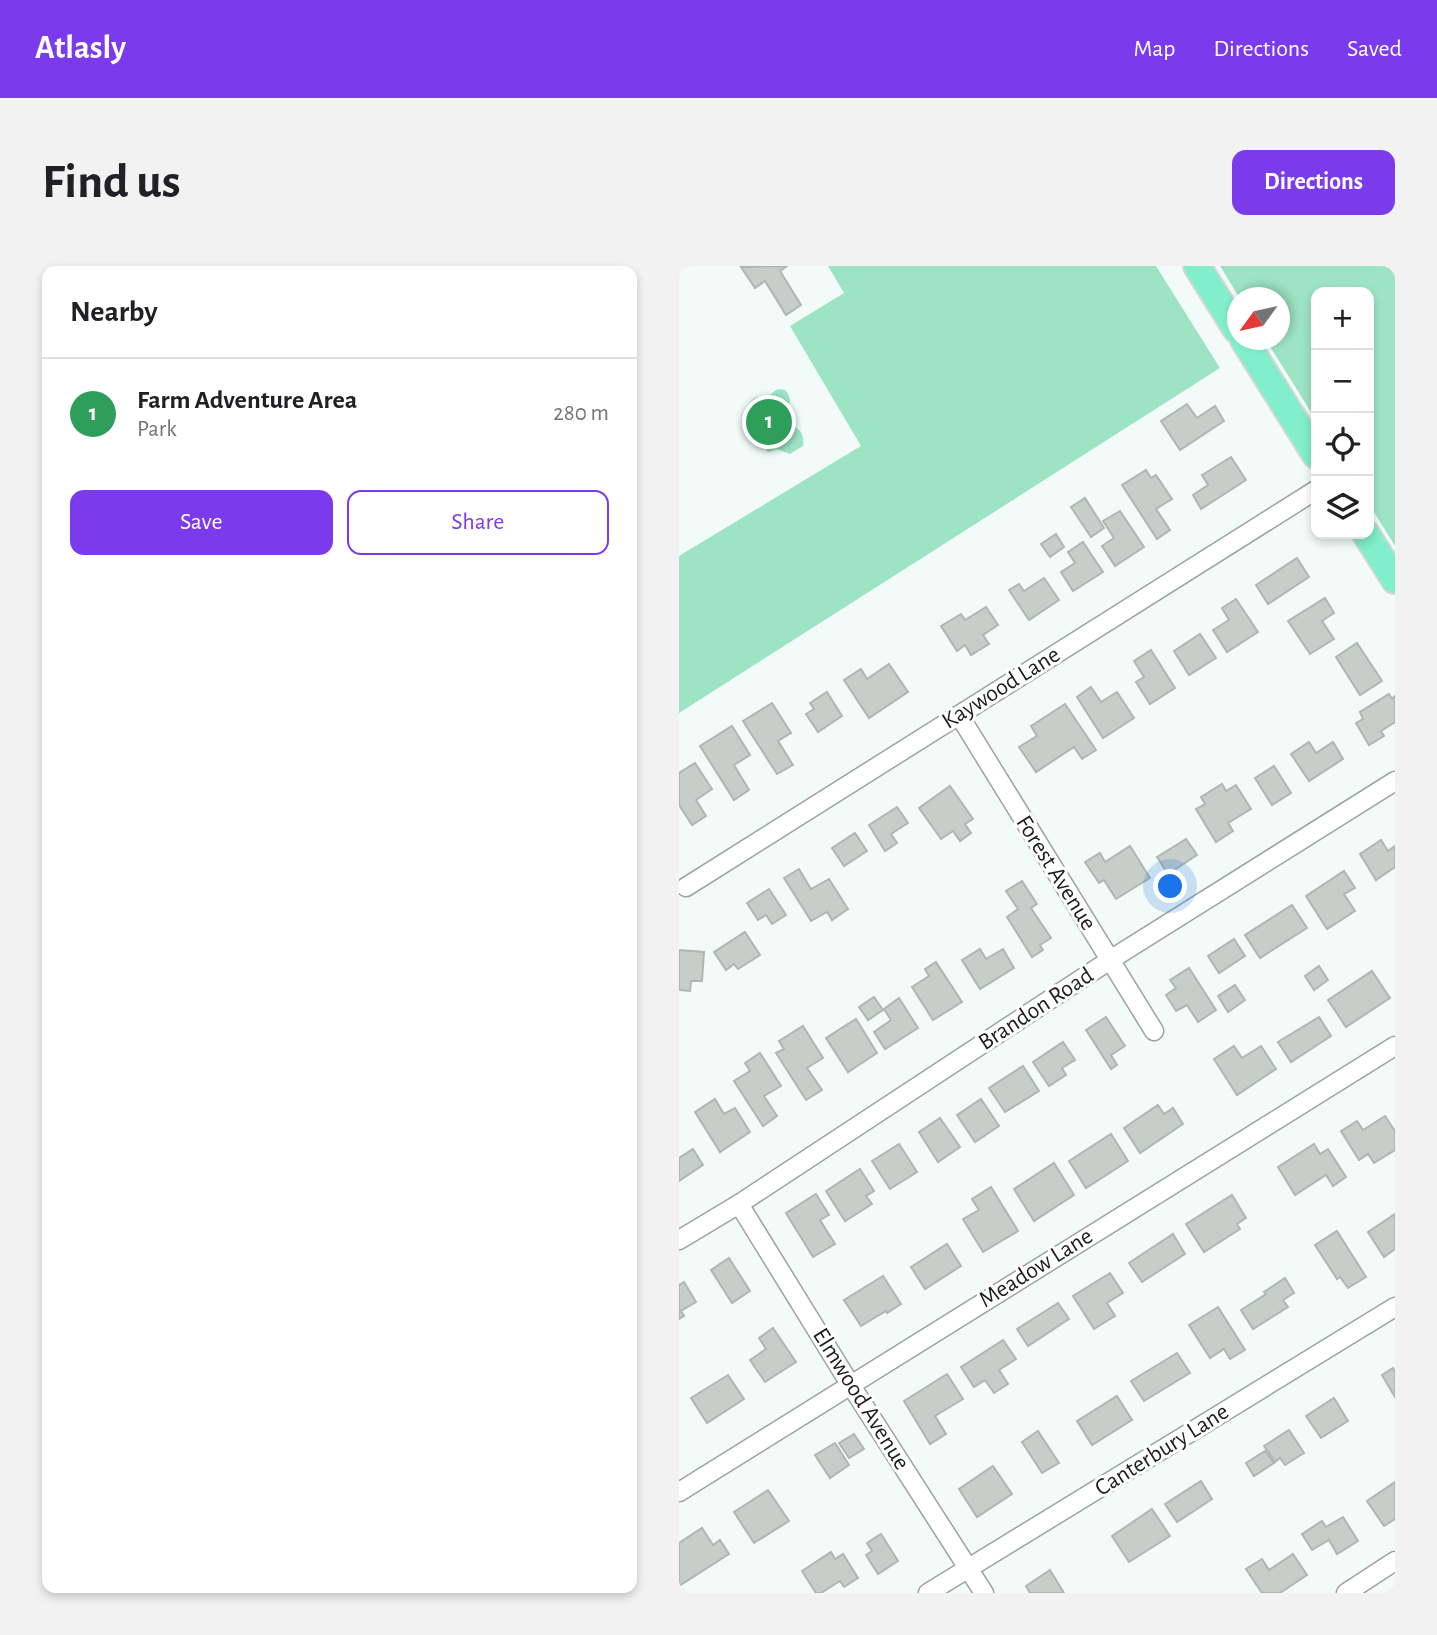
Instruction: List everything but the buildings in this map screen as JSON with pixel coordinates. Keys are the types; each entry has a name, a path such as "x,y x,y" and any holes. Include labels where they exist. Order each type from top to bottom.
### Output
{"main road":[{"path":"1198,266 1227,314"},
{"path":"1250,350 1311,448"},
{"path":"1369,539 1395,580"}],"street":[{"name":"Kaywood Lane","path":"686,887 1311,493"},
{"name":"Forest Avenue","path":"959,715 1154,1031"},
{"name":"Brandon Road","path":"679,1240 739,1204 1110,960 1395,780"},
{"name":"Meadow Lane","path":"679,1492 1395,1046"},
{"name":"Elmwood Avenue","path":"739,1204 984,1593"},
{"name":"Canterbury Lane","path":"928,1593 1395,1307"},
{"path":"1346,1593 1395,1561"}],"green space":[{"path":"828,266 1156,266 1220,368 679,713 679,556 861,446 790,326 844,293"},
{"path":"1220,266 1395,266 1395,546 1374,512 1374,287 1311,287 1311,412 1272,350 1290,350 1290,287 1233,287"},
{"path":"778,389 785,390 789,396 789,404 784,413 789,423 802,434 803,439 803,446 790,454 777,449 768,452 755,435 747,412 752,400 768,396"}],"place":[{"name":"Farm Adventure Area","path":"769,422"}]}
